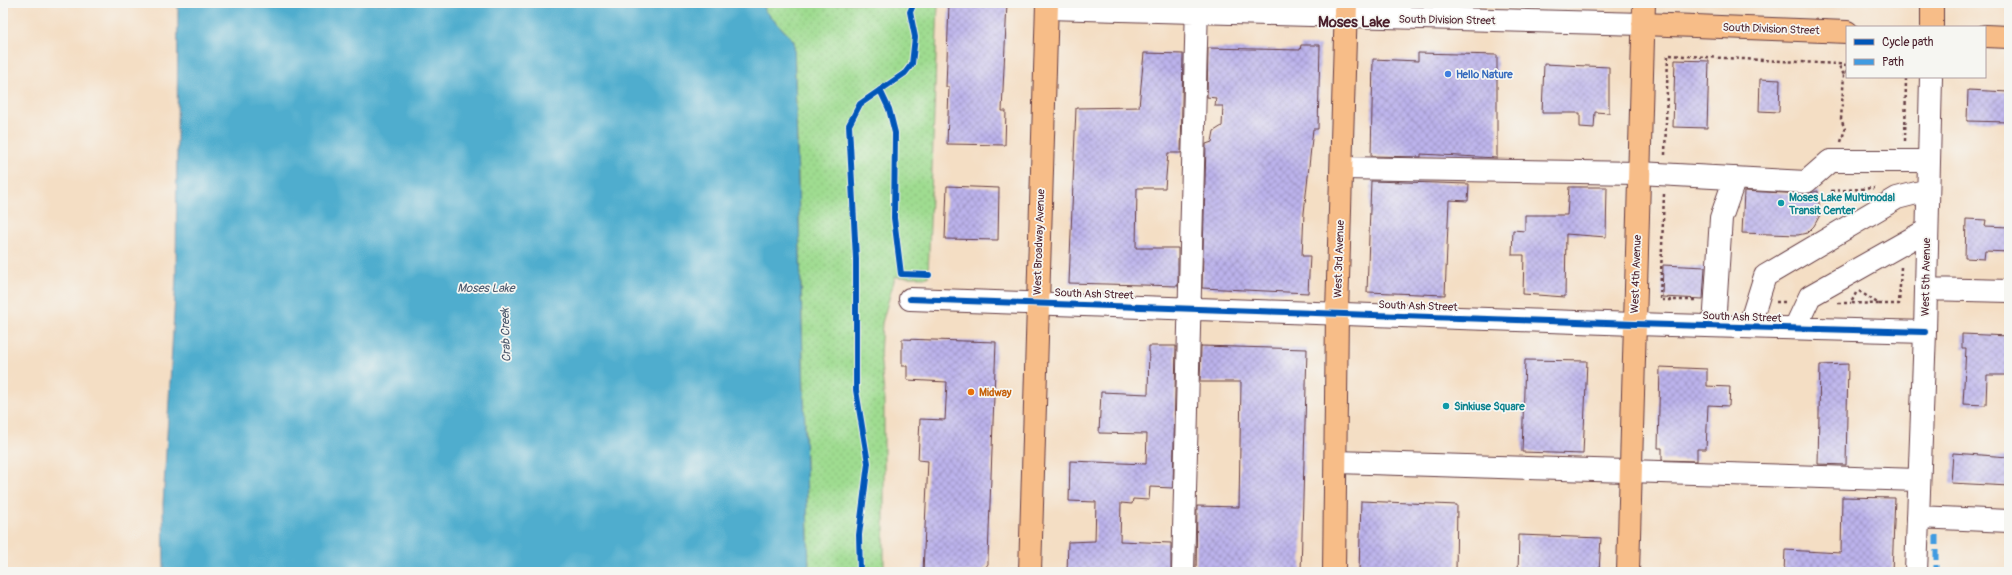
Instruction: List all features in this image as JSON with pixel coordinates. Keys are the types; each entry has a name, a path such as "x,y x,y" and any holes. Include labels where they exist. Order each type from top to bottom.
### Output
{"main road":[{"name":"West 4th Avenue","path":"1628,572 1644,3"},
{"path":"1932,3 1932,26"},
{"name":"West Broadway Avenue","path":"1030,572 1047,6"},
{"name":"West 3rd Avenue","path":"1334,572 1337,313 1346,10"},
{"name":"South Division Street","path":"1643,24 1846,32"},
{"path":"1986,36 2009,37"}],"street":[{"name":"South Division Street","path":"1047,6 1346,10 1643,24"},
{"path":"1183,572 1196,8"},
{"name":"West 5th Avenue","path":"1916,572 1925,332 1931,78"},
{"path":"1342,168 1639,173 1806,182 1830,160 1929,161"},
{"path":"1714,326 1722,218 1735,178"},
{"path":"1749,327 1765,276 1897,198 1928,190"},
{"path":"1795,328 1810,296 1927,230"},
{"path":"1926,289 2009,291"},
{"name":"South Ash Street","path":"910,299 1037,302 1635,324 1925,332"},
{"path":"1336,462 1919,480"},
{"path":"1918,517 2009,521"}],"path":[{"path":"1844,75 1838,64 1846,65"},
{"path":"1824,191 1831,191 1840,177 1841,138 1845,129 1841,119 1844,75 1846,72"},
{"path":"1905,161 1906,78"},
{"path":"1857,290 1862,294 1879,304 1851,303 1857,290"}],"green space":[{"path":"764,3 938,3 928,277 895,277 882,323 880,355 884,393 884,572 809,572 794,41 765,11"}],"water":[{"name":"Moses Lake","path":"178,3 764,3 765,11 794,41 809,572 164,572 163,504 176,278"}],"building":[{"path":"949,3 1007,3 1002,111 1006,111 1005,145 947,144 949,87 946,87"},
{"path":"1301,45 1320,45 1318,129 1313,129 1304,213 1302,256 1310,256 1308,293 1202,288 1206,144 1212,142 1214,131 1222,126 1223,106 1215,106 1216,98 1207,97 1208,48 1300,50"},
{"path":"1144,53 1183,54 1181,153 1168,153 1165,188 1137,188 1136,248 1178,248 1178,286 1069,283 1076,108 1139,107"},
{"path":"1418,53 1497,55 1497,158 1421,154 1421,157 1371,156 1373,59 1418,61"},
{"path":"1675,60 1709,61 1707,128 1673,127"},
{"path":"1544,64 1609,67 1609,113 1595,112 1594,128 1580,127 1580,113 1542,113"},
{"path":"1760,79 1780,80 1779,112 1759,111"},
{"path":"1968,90 2009,92 2009,122 1967,121"},
{"path":"1371,181 1469,184 1468,201 1449,200 1445,295 1367,292"},
{"path":"947,186 999,188 998,240 945,239"},
{"path":"1569,187 1607,187 1606,237 1566,234 1565,297 1523,294 1524,255 1512,255 1513,230 1525,231 1525,215 1567,215"},
{"name":"Moses Lake Multimodal Transit Center","path":"1744,191 1805,194 1818,191 1820,215 1814,226 1807,233 1798,235 1742,233"},
{"path":"1966,219 1986,220 1985,226 2009,227 2009,252 1985,251 1984,259 1965,258"},
{"path":"1663,265 1705,267 1703,299 1662,297"},
{"path":"1962,334 2009,336 2009,375 1987,375 1986,405 1963,404 1966,348 1962,348"},
{"path":"902,339 996,342 988,564 982,572 923,572 928,461 918,460 920,419 945,420 947,382 907,380 907,366 902,366"},
{"path":"1149,346 1176,346 1173,488 1150,487 1149,500 1133,499 1132,504 1121,503 1120,541 1171,543 1171,572 1067,572 1068,542 1095,541 1096,502 1069,501 1070,461 1146,464 1147,434 1099,433 1101,392 1148,394"},
{"path":"1201,346 1307,349 1301,572 1196,572 1197,506 1239,507 1241,382 1200,382"},
{"path":"1525,360 1587,361 1583,454 1522,452"},
{"path":"1848,364 1846,465 1818,464 1820,365"},
{"path":"1660,367 1707,369 1707,386 1730,387 1729,406 1708,405 1706,449 1697,449 1697,461 1662,460 1662,448 1658,448"},
{"path":"1953,453 2009,457 2009,486 1951,483"},
{"path":"1842,497 1895,498 1892,572 1784,572 1785,550 1841,553"},
{"path":"1361,501 1457,505 1456,572 1359,572"},
{"path":"1519,535 1601,538 1599,572 1518,572"}],"marked path":[{"path":"1936,535 1936,572"}],"cycle path":[{"path":"860,572 859,535 868,463 856,390 856,259 849,125 860,104 905,73 912,64 915,37 910,12 914,3"},
{"path":"880,90 889,109 895,133 894,218 901,274 929,275"},
{"path":"910,299 1635,324 1925,332"}],"place":[{"name":"Hello Nature","path":"1448,74"},
{"name":"Moses Lake Multimodal Transit Center","path":"1781,203"},
{"name":"Midway","path":"971,392"},
{"name":"Sinkiuse Square","path":"1446,406"}],"district":[{"name":"Moses Lake","path":"1354,22"}],"water label":[{"name":"Crab Creek","path":"506,335"}]}
